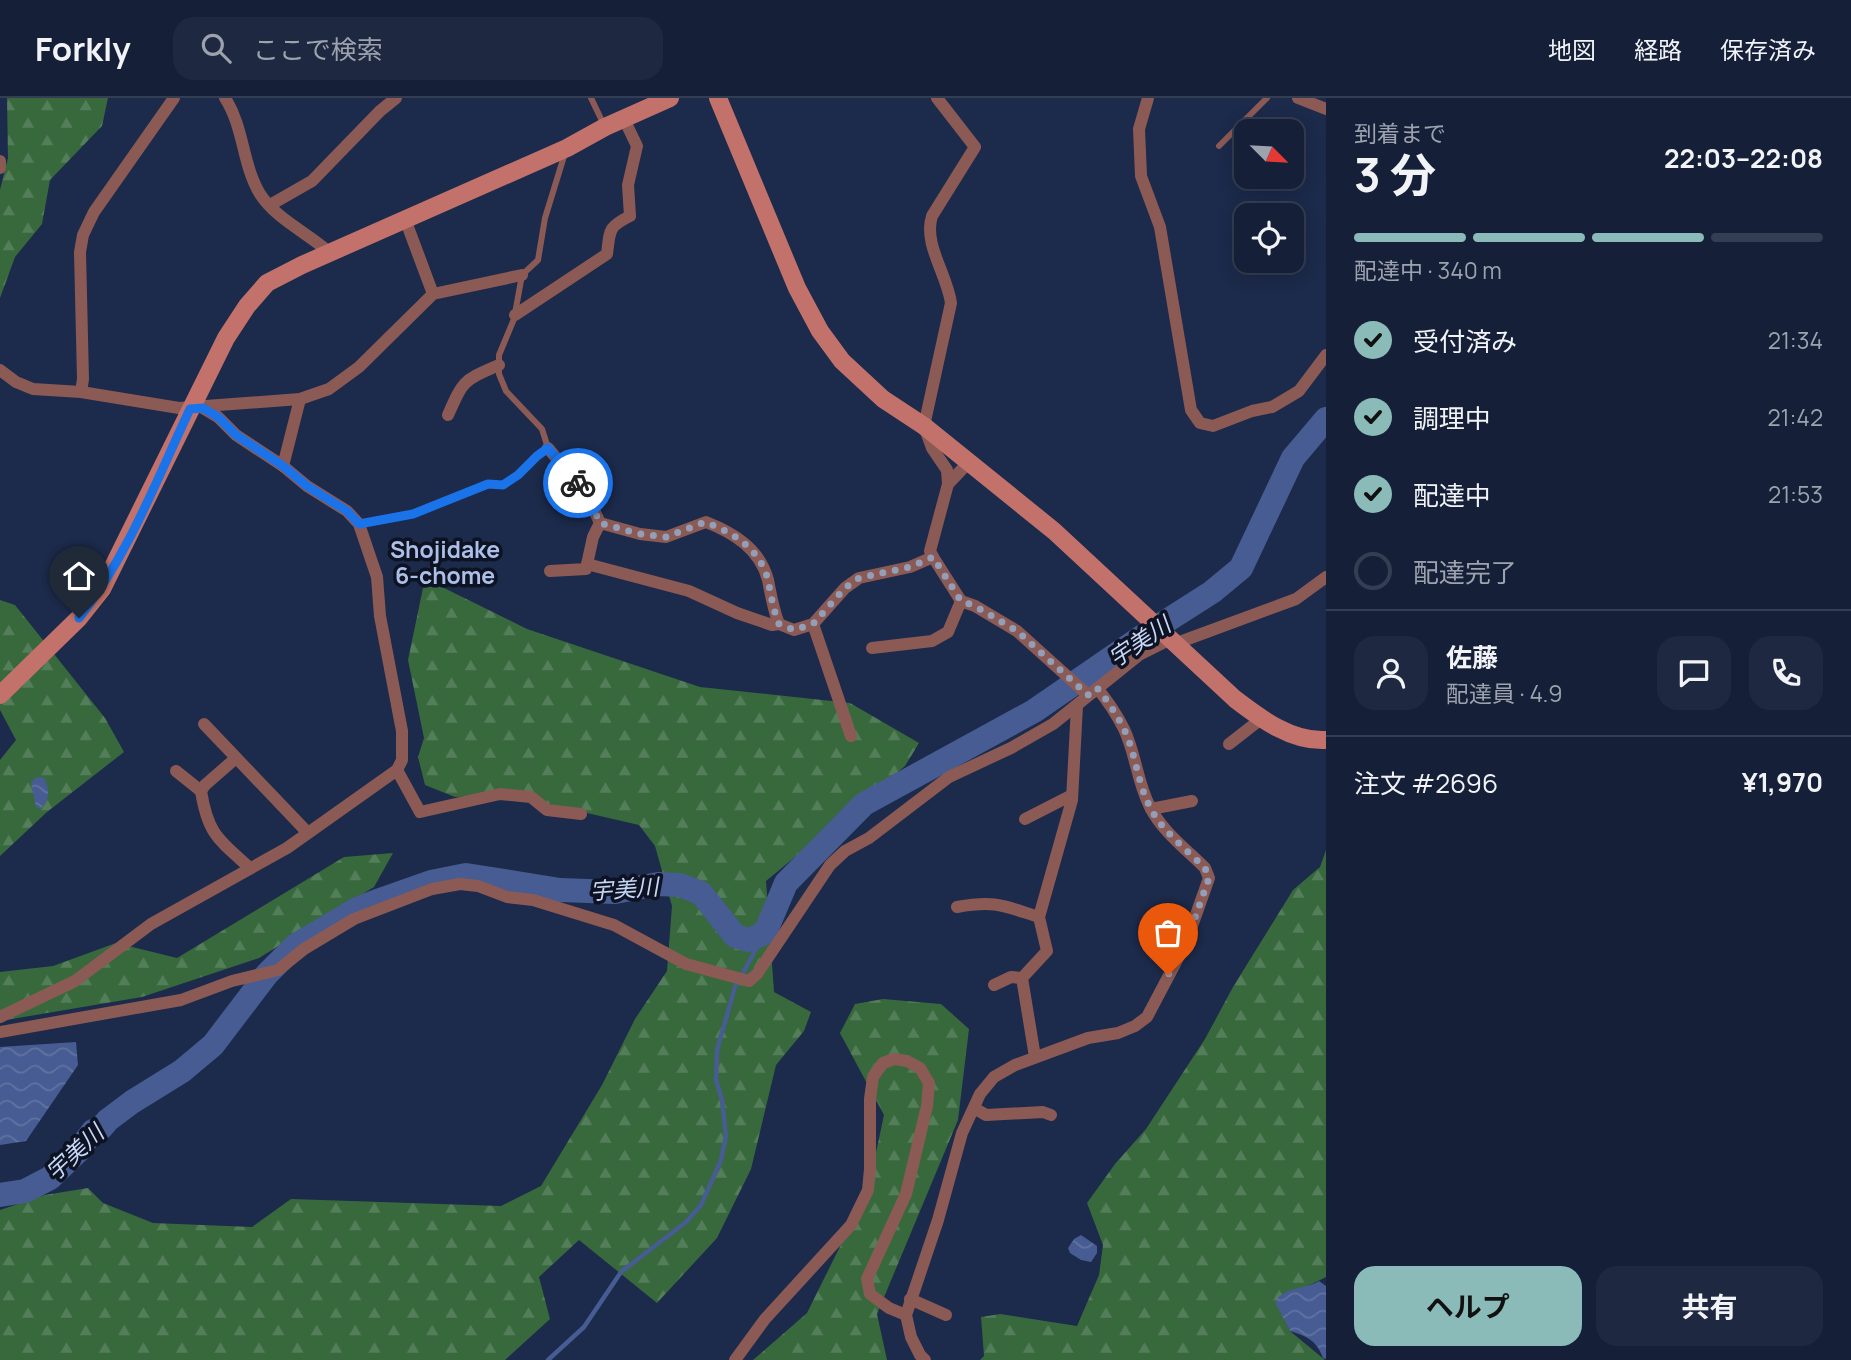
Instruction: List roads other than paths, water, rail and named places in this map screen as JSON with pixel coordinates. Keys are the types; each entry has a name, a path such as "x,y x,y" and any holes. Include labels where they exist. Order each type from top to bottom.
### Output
{"street":[{"path":"81,392 80,252 83,234 94,212 174,98"},
{"path":"225,98 239,127 247,160 260,194 278,214 330,253"},
{"path":"270,205 313,181 380,111 396,98"},
{"path":"0,695 79,618 102,589 197,408 226,338 247,306 268,283 567,148 605,127 670,98"},
{"path":"718,98 797,288 820,331 842,361 883,399 924,426 1054,531 1235,699 1261,719 1311,741 1326,740"},
{"path":"925,1360 911,1337 906,1315 938,1220 962,1133 980,1094 994,1077 1035,1057 1088,1038 1118,1033 1147,1017 1186,943 1209,878 1205,868 1158,821 1139,783 1125,730 1090,691 1017,631 975,606 961,601 930,551 948,484 947,470 932,448 924,426 951,303 950,290 928,227 932,215 975,147 937,98"},
{"path":"1148,98 1139,130 1140,176 1160,227 1191,410 1195,419 1213,426 1252,411 1272,407 1299,391 1326,355"},
{"path":"1298,98 1326,109"},
{"path":"515,315 607,254 614,224 630,216 628,185 637,146 624,118"},
{"path":"0,161 0,168"},
{"path":"405,219 433,294"},
{"path":"3,378 33,388 197,408 300,399 329,389 359,367 433,294 522,275"},
{"path":"448,415 460,388 468,378 499,365"},
{"path":"283,466 300,399"},
{"path":"0,1017 75,981 150,924 308,833 397,770 402,760 402,731 382,628 377,577 359,524 347,511 236,435 218,417 197,408"},
{"path":"548,448 587,495 600,523 640,534 666,537 705,522 725,530 755,552 767,577 779,624"},
{"path":"948,484 970,462"},
{"path":"550,571 586,569 593,537 600,523"},
{"path":"587,564 689,592 737,613 794,630 813,624 845,588 859,578 910,567 933,557"},
{"path":"0,1032 181,1000 232,981 278,970 304,949 354,919 432,889 460,884 478,886 507,897 533,900 614,925 686,964 748,981 757,974 830,865 845,851 869,838 950,777 1011,748 1077,706 1090,691 1139,655 1171,640 1296,599 1326,577"},
{"path":"872,648 932,641 948,632 961,601"},
{"path":"813,624 851,736"},
{"path":"1022,978 1047,951 1040,917 1072,795 1077,706"},
{"path":"1228,744 1261,719"},
{"path":"204,724 308,833"},
{"path":"201,791 236,758"},
{"path":"397,770 420,812 500,794 531,797 547,810 581,814"},
{"path":"176,771 201,791 210,828 218,839 250,868"},
{"path":"1025,819 1072,795"},
{"path":"1151,808 1192,801"},
{"path":"957,907 981,903 1007,905 1040,917"},
{"path":"995,985 1011,977 1022,978"},
{"path":"1022,978 1035,1057"},
{"path":"735,1360 765,1319 851,1224 867,1190 873,1077 883,1063 894,1059 907,1061 920,1068 929,1083 927,1106 906,1194 867,1279 870,1294 889,1308 906,1315"},
{"path":"974,1108 986,1115 1043,1112 1051,1115"},
{"path":"910,1299 946,1315"}],"lane":[{"path":"591,98 605,127"},
{"path":"1219,146 1268,98"},
{"path":"359,524 413,514 488,484 503,485 548,448 542,429 506,391 499,374 499,355 515,315 522,275 538,260 545,218 567,148"}],"water":[{"path":"40,777 44,778 48,790 46,803 40,809 36,807 31,783"},
{"path":"76,1042 78,1065 26,1141 0,1145 0,1047"},
{"path":"1081,1235 1097,1246 1097,1253 1091,1262 1081,1260 1070,1253 1068,1248 1074,1239"},
{"path":"1319,1281 1326,1286 1326,1359 1311,1340 1290,1331 1275,1302 1284,1293"}],"waterway":[{"name":"宇美川","path":"0,1195 25,1191 50,1178 78,1151 93,1131 101,1128 132,1102 182,1071 213,1045 267,974 296,945 357,909 431,882 466,875 560,890 615,892 658,884 680,885 701,893 735,936 748,940 765,933 786,883 864,804 1034,711 1212,592 1241,568 1293,458 1326,419"},
{"path":"548,1360 584,1327 621,1272 686,1222 701,1205 721,1160 726,1136 722,1100 716,1080 717,1050 735,987 765,933"}],"district":[{"name":"Shojidake 6-chome","path":"445,562"}]}
